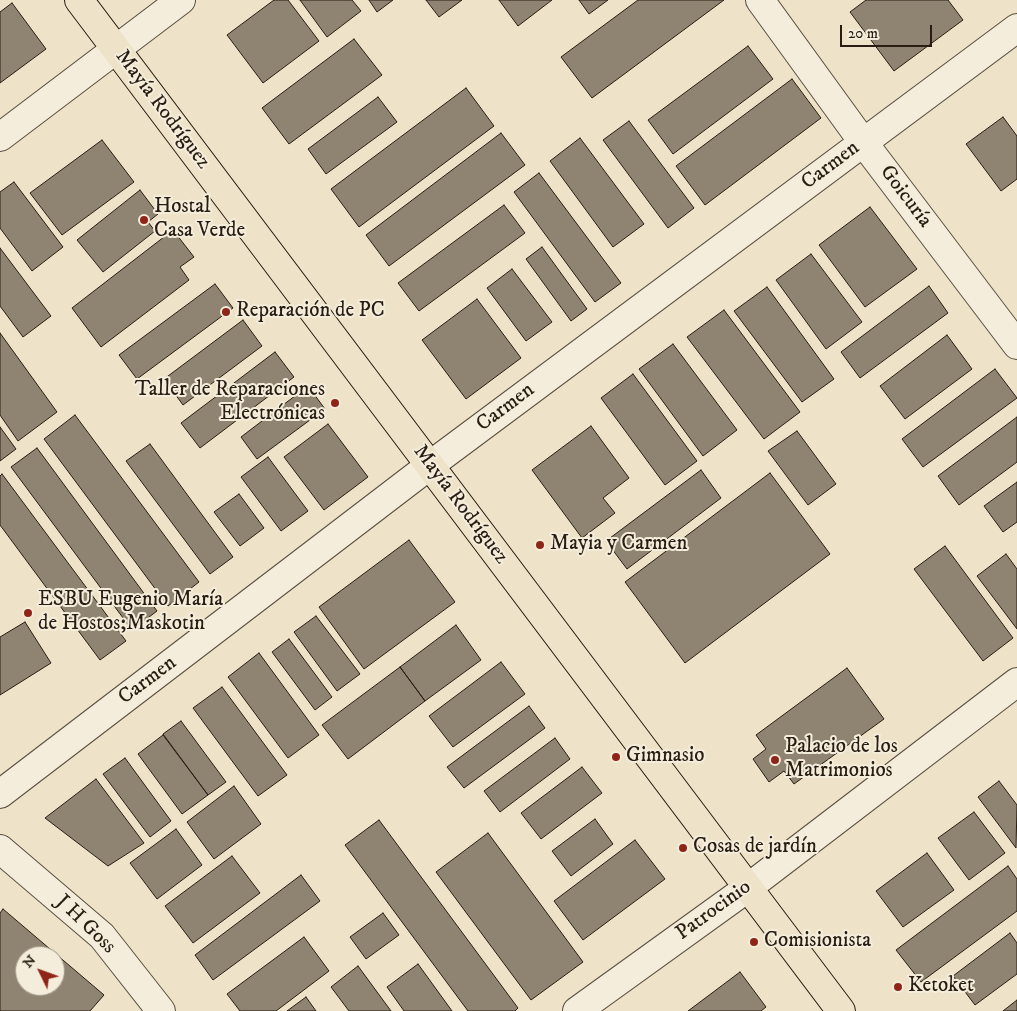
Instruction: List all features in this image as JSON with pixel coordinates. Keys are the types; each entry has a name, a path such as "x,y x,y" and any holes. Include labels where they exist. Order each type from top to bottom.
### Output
{"main road":[{"name":"Mayía Rodríguez","path":"79,0 841,1011"}],"street":[{"path":"0,136 181,0"},
{"name":"Goicuría","path":"760,0 864,142 1017,344"},
{"name":"Carmen","path":"0,794 429,466 1017,28"},
{"name":"Patrocinio","path":"577,1011 748,887 1017,682"},
{"name":"J H Goss","path":"0,849 102,936 161,1011"}],"building":[{"path":"274,0 288,0 319,41 263,83 227,35"},
{"path":"300,0 352,0 361,11 327,37"},
{"path":"369,0 393,0 377,12"},
{"path":"426,0 462,0 439,17"},
{"path":"499,0 552,0 518,26"},
{"path":"579,0 608,0 589,14"},
{"path":"638,0 724,0 592,98 561,57"},
{"path":"866,0 948,0 963,20 894,71 850,12"},
{"path":"12,3 46,49 0,83 0,12"},
{"path":"354,39 382,75 289,144 262,108"},
{"path":"748,46 773,79 673,154 648,120"},
{"path":"792,79 821,118 705,205 676,166"},
{"path":"466,88 494,126 359,227 331,189"},
{"path":"378,97 397,122 326,174 308,149"},
{"path":"1003,117 1017,136 1017,179 1001,191 966,144"},
{"path":"629,121 694,208 668,228 603,140"},
{"path":"501,133 525,165 389,266 366,235"},
{"path":"580,138 644,224 613,247 550,161"},
{"path":"102,140 134,182 62,235 30,193"},
{"path":"539,173 621,283 595,302 514,192"},
{"path":"14,182 63,247 32,271 0,228 0,192"},
{"path":"140,190 158,214 148,222 155,231 103,272 77,240"},
{"path":"504,205 525,233 419,311 398,283"},
{"path":"870,207 917,269 865,307 819,245"},
{"path":"173,230 194,257 180,267 189,280 101,347 72,308"},
{"path":"542,247 587,309 571,321 526,259"},
{"path":"0,248 51,316 23,337 0,306"},
{"path":"811,254 862,322 826,349 776,280"},
{"path":"512,269 552,322 526,341 487,288"},
{"path":"215,284 233,308 137,379 119,355"},
{"path":"929,286 948,313 860,378 841,352"},
{"path":"767,287 834,379 802,402 734,311"},
{"path":"477,299 521,358 466,399 422,340"},
{"path":"724,310 800,412 764,439 687,337"},
{"path":"243,320 262,346 183,405 164,379"},
{"path":"0,333 57,412 18,441 0,415"},
{"path":"947,335 972,369 905,419 880,386"},
{"path":"673,344 737,430 703,456 639,369"},
{"path":"275,352 294,377 200,448 181,423"},
{"path":"995,369 1017,398 923,467 902,439"},
{"path":"633,374 697,461 665,485 601,398"},
{"path":"308,386 325,409 257,459 241,437"},
{"path":"75,415 199,582 168,606 44,439"},
{"path":"1017,417 1017,462 959,505 938,476"},
{"path":"328,424 368,477 324,510 284,457"},
{"path":"591,426 629,478 603,498 615,513 582,538 532,470"},
{"path":"0,427 16,449 0,461"},
{"path":"797,431 836,484 808,505 768,451"},
{"path":"150,444 233,557 210,574 126,461"},
{"path":"37,448 157,611 132,630 11,467"},
{"path":"268,457 308,511 281,531 241,477"},
{"path":"701,470 721,498 627,569 606,541"},
{"path":"770,473 830,554 685,663 625,582"},
{"path":"2,474 126,641 100,660 0,525 0,476"},
{"path":"1017,482 1017,522 1003,532 984,506"},
{"path":"239,494 264,528 240,546 214,512"},
{"path":"409,540 455,602 364,669 319,607"},
{"path":"945,546 1013,638 983,661 914,569"},
{"path":"1006,554 1017,569 1017,629 977,576"},
{"path":"316,616 360,674 337,691 294,632"},
{"path":"25,622 51,663 0,695 0,637"},
{"path":"456,625 481,660 425,701 400,667"},
{"path":"289,639 332,697 315,710 272,652"},
{"path":"259,653 319,735 288,758 228,677"},
{"path":"501,662 525,694 453,747 429,716"},
{"path":"400,667 425,701 348,759 322,725"},
{"path":"847,668 884,719 794,784 784,771 769,782 753,759 766,749 756,735"},
{"path":"222,687 287,775 258,796 193,708"},
{"path":"529,706 545,728 464,788 447,767"},
{"path":"181,721 226,782 208,795 163,734"},
{"path":"163,735 208,795 182,814 138,754"},
{"path":"555,738 570,759 500,812 484,791"},
{"path":"125,758 171,821 150,837 103,774"},
{"path":"582,767 602,793 541,839 521,813"},
{"path":"96,779 144,843 108,866 45,818"},
{"path":"999,781 1017,805 1016,848 978,797"},
{"path":"234,786 261,824 214,859 187,822"},
{"path":"974,812 1005,853 969,880 938,838"},
{"path":"595,819 613,844 571,876 552,851"},
{"path":"379,820 518,1008 515,1011 468,1011 345,845"},
{"path":"176,829 202,865 157,899 130,863"},
{"path":"488,833 583,962 531,1000 436,872"},
{"path":"635,840 665,879 583,940 554,901"},
{"path":"927,853 954,890 903,927 876,891"},
{"path":"232,856 260,893 193,943 165,906"},
{"path":"1008,866 1017,879 1017,911 921,982 896,950"},
{"path":"301,875 320,901 213,980 195,955"},
{"path":"3,909 46,946 15,946 15,996 65,996 65,962 104,995 90,1011 0,1011 0,913"},
{"path":"383,913 399,935 366,959 350,937"},
{"path":"1010,933 1017,943 1017,974 975,1005 953,976"},
{"path":"304,937 329,971 276,1011 240,1011 227,994"},
{"path":"418,964 452,1011 404,1011 387,987"},
{"path":"358,966 391,1011 349,1011 331,987"},
{"path":"740,972 766,1007 761,1011 688,1011"},
{"path":"306,997 316,1011 287,1011"},
{"path":"1017,1000 1017,1011 1003,1011"}],"place":[{"name":"Hostal Casa Verde","path":"144,220"},
{"name":"Reparación de PC","path":"226,312"},
{"name":"Taller de Reparaciones Electrónicas","path":"335,403"},
{"name":"Mayia y Carmen","path":"540,545"},
{"name":"ESBU Eugenio María de Hostos;Maskotin","path":"28,613"},
{"name":"Gimnasio","path":"616,757"},
{"name":"Palacio de los Matrimonios","path":"775,760"},
{"name":"Cosas de jardín","path":"683,848"},
{"name":"Comisionista","path":"754,942"},
{"name":"Ketoket","path":"898,987"}]}
